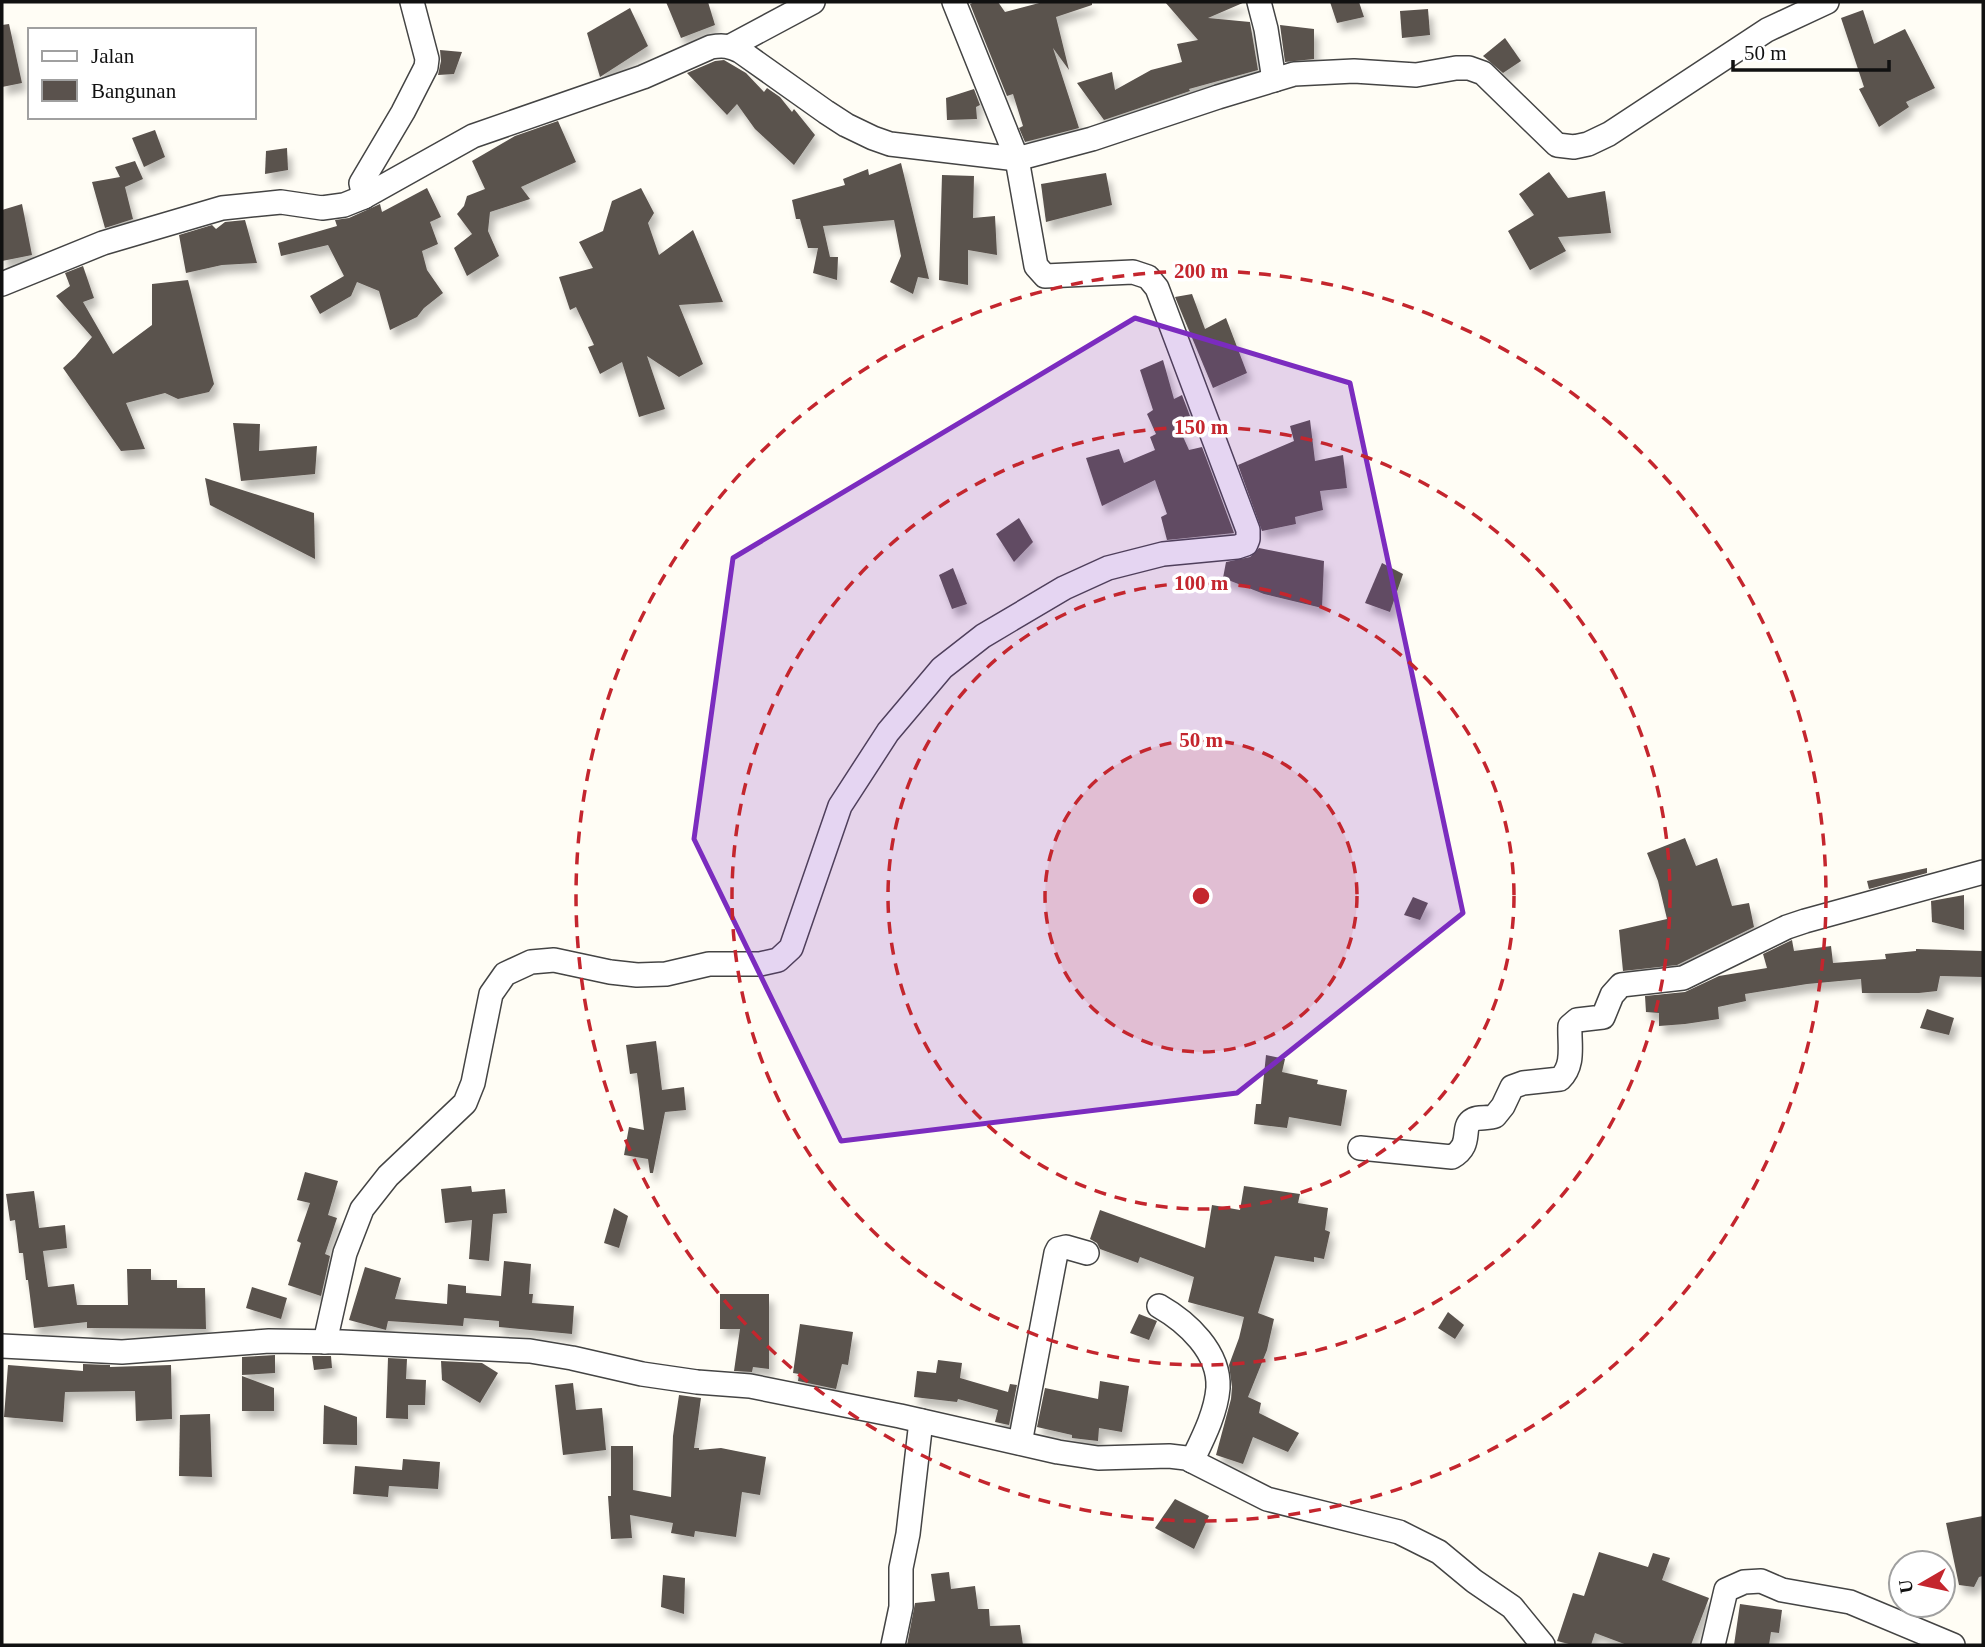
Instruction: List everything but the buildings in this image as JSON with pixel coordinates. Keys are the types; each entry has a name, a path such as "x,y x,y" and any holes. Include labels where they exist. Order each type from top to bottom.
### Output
{"street":[{"path":"364,197 361,183 426,67 412,2"},
{"path":"2,284 103,243 222,208 281,202 322,208 344,205 364,197 473,136 643,78 711,47 731,46 813,2"},
{"path":"325,1342 345,1253 362,1209 388,1176 465,1103 473,1083 491,994 505,974 531,962 554,960 637,975 666,974 709,964 760,964 778,960 791,948 840,806 888,732 942,668 983,636 1064,588 1108,568 1163,554 1237,547 1246,544 1248,540 1248,530 1157,288 1148,277 1133,272 1045,276 1036,266 1017,159 954,2"},
{"path":"1259,2 1274,80"},
{"path":"731,46 846,125 890,144 1017,159 1105,135 1294,74 1354,71 1416,75 1469,68 1483,73 1496,84 1556,145 1574,148 1609,134 1641,115 1767,30 1827,2"},
{"path":"1360,1148 1452,1157 1466,1142 1470,1122 1495,1116 1512,1087 1523,1083 1560,1079 1564,1075 1570,1058 1570,1026 1577,1020 1604,1017 1612,995 1621,985 1683,978 1796,924 1983,872"},
{"path":"1020,1443 1056,1253 1058,1249 1066,1247 1087,1254"},
{"path":"1160,1306 1193,1330 1214,1368 1218,1387 1209,1423 1192,1461"},
{"path":"2,1346 122,1352 269,1341 530,1351 642,1374 750,1386 1058,1452 1098,1458 1169,1456 1192,1461 1267,1499 1399,1532 1439,1552 1474,1581 1512,1607 1543,1645"},
{"path":"893,1645 901,1607 901,1568 908,1534 921,1421"},
{"path":"1713,1645 1726,1590 1744,1582 1761,1581 1782,1590 1850,1602 1953,1645"}],"highlighted area":[{"path":"1135,318 1350,383 1463,913 1237,1093 841,1141 694,839 733,558"}]}
